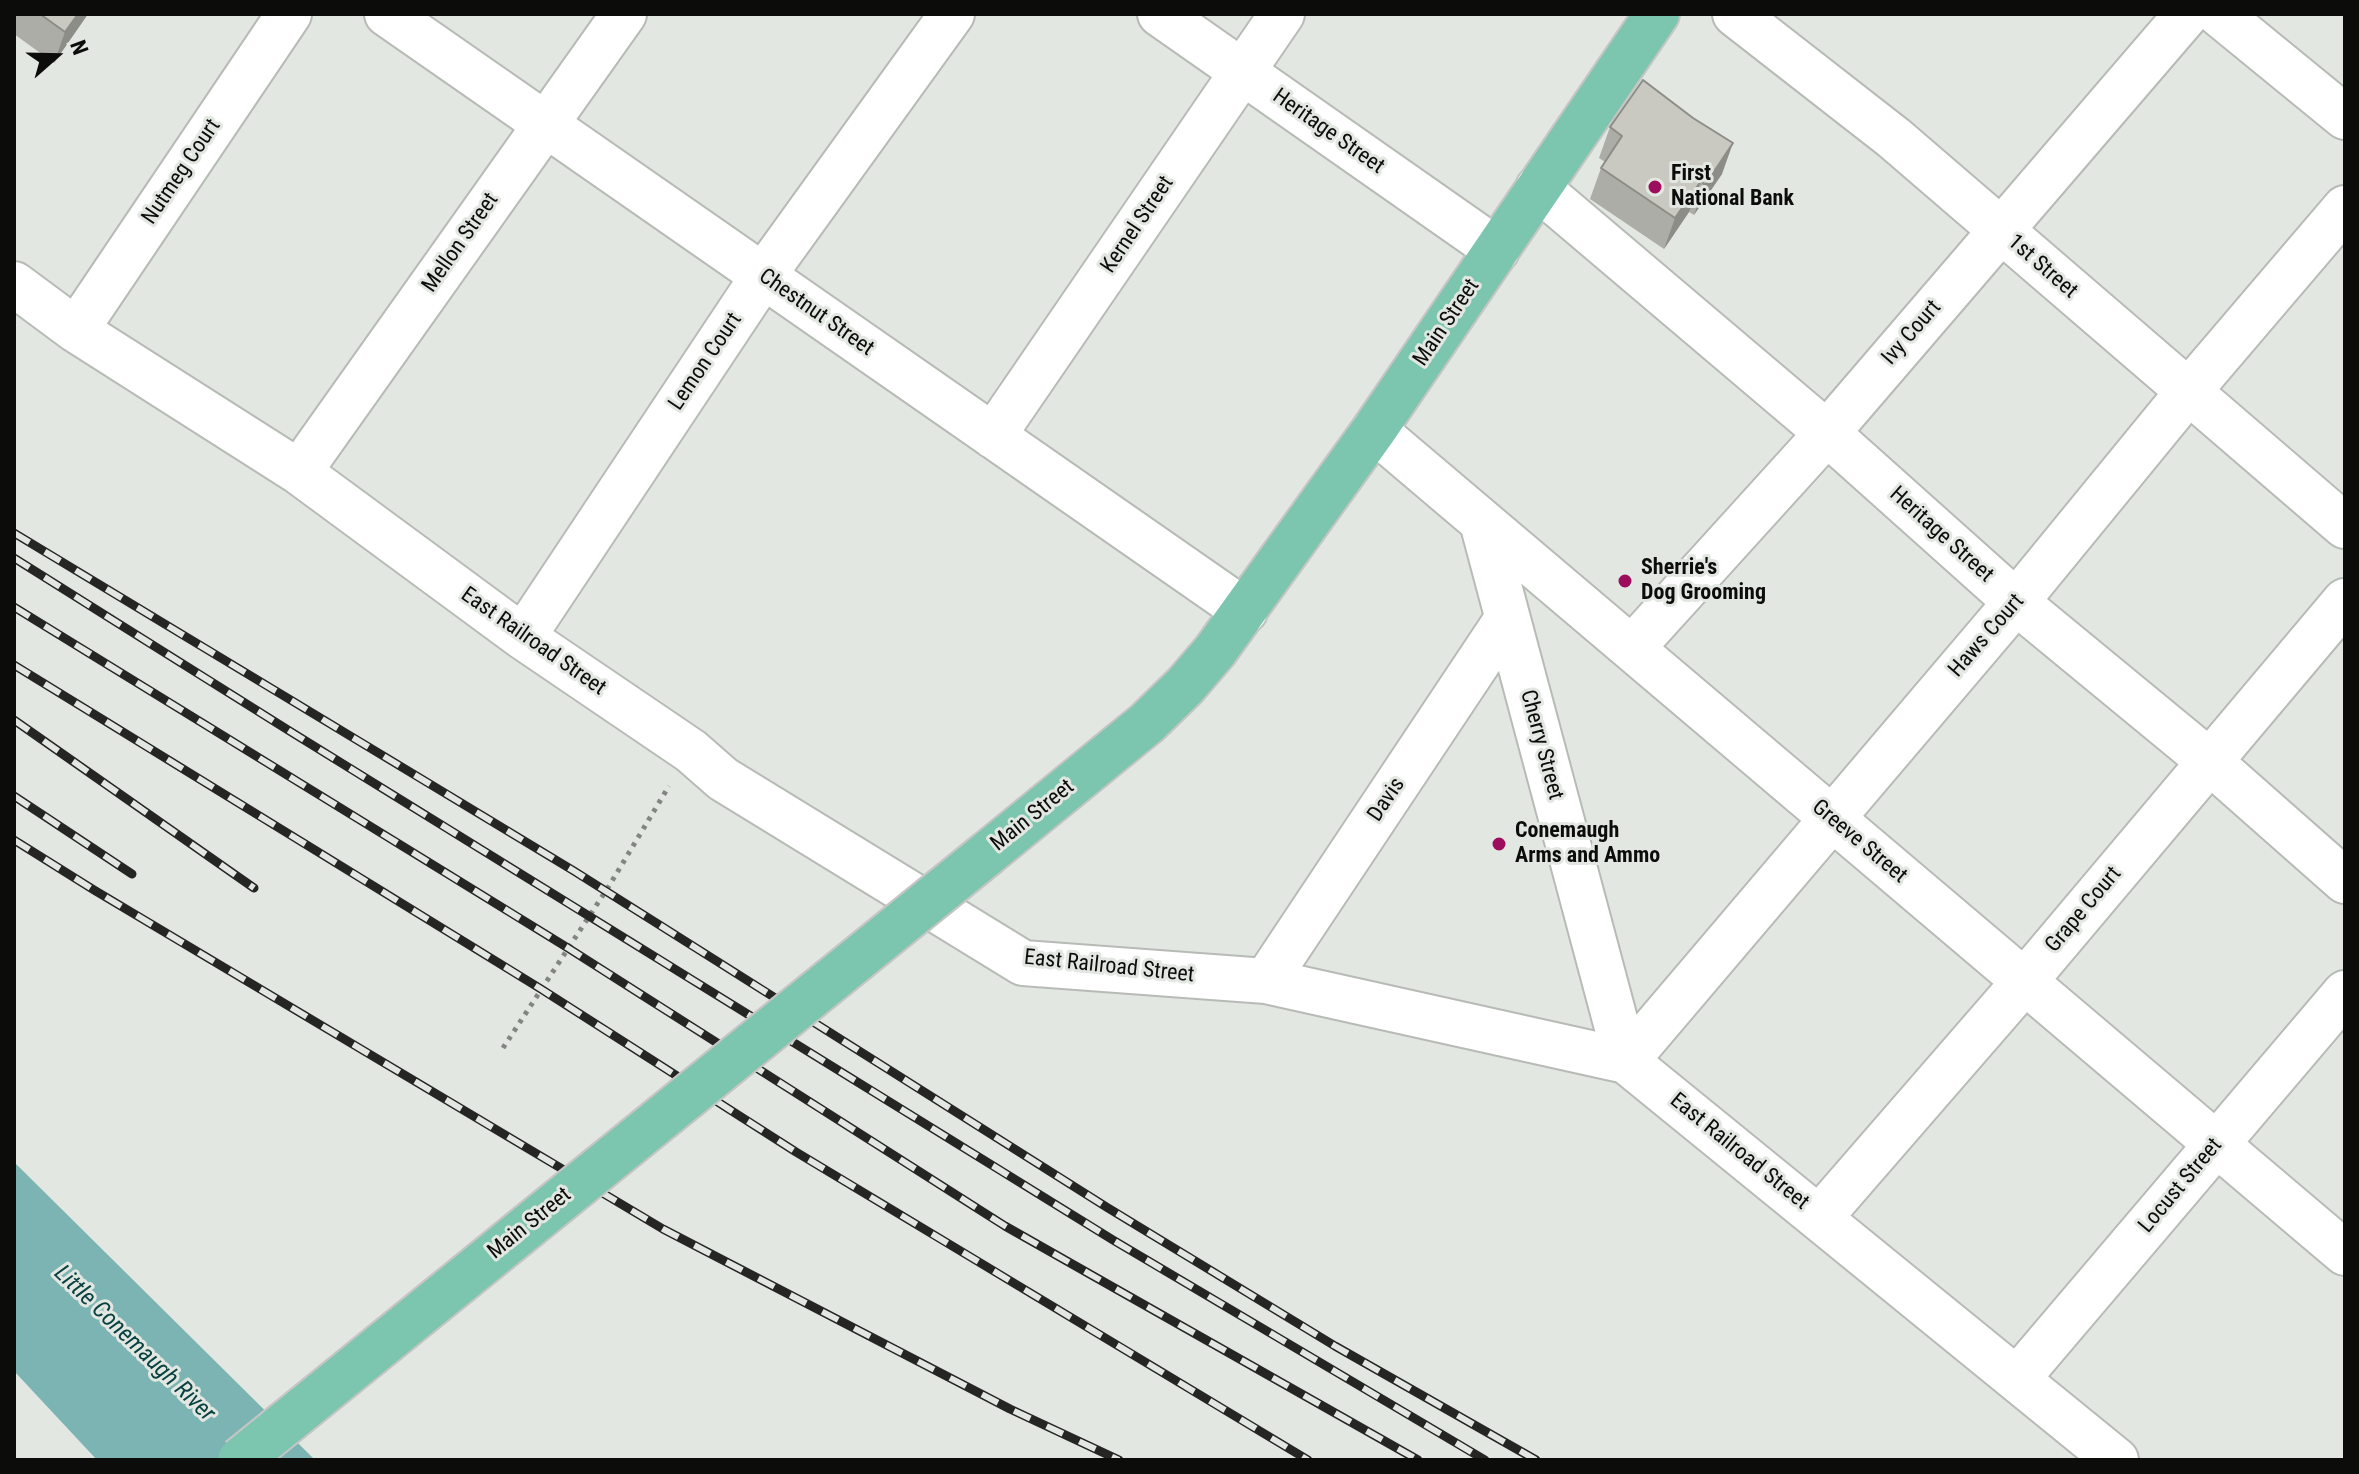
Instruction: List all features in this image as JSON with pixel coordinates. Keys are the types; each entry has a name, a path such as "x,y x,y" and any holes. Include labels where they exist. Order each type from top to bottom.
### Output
{"main road":[{"name":"Main Street","path":"240,1460 1147,723 1185,686 1245,611 1374,430 1657,14"}],"street":[{"name":"Nutmeg Court","path":"76,330 289,14"},
{"name":"Chestnut Street","path":"387,14 1245,611"},
{"name":"Mellon Street","path":"299,472 624,14"},
{"name":"Lemon Court","path":"523,637 763,276 952,14"},
{"name":"Heritage Street","path":"1160,14 1497,250"},
{"name":"Kernel Street","path":"993,436 1282,14"},
{"name":"1st Street","path":"1735,14 1894,138 2345,526"},
{"name":"Ivy Court","path":"1632,648 1827,433 2187,14"},
{"path":"2219,14 2345,117"},
{"name":"Heritage Street","path":"1538,188 1827,433 2016,602 2209,761 2345,881"},
{"name":"Haws Court","path":"1626,1061 2345,208"},
{"name":"East Railroad Street","path":"14,284 76,330 299,472 523,637 691,751 723,779 1023,963 1266,981 1626,1061 2116,1460"},
{"name":"Greeve Street","path":"1374,430 2345,1253"},
{"name":"Cherry Street","path":"1482,522 1626,1061"},
{"name":"Grape Court","path":"1820,1217 2024,982 2345,601"},
{"name":"Davis","path":"1266,981 1507,619"},
{"name":"Locust Street","path":"2017,1379 2345,993"}],"path":[{"path":"503,1048 609,886 691,751"}],"water":[{"name":"Little Conemaugh River","path":"14,1162 315,1460 97,1460 14,1371"}],"building":[{"path":"40,14 78,14 65,32"},
{"name":"First National Bank","path":"1643,80 1693,118 1733,143 1705,185 1701,181 1675,218 1601,168 1622,136 1610,127"}],"railway":[{"path":"14,533 574,871 1108,1208 1335,1346 1536,1460"},
{"path":"14,558 1113,1240 1485,1460"},
{"path":"14,607 568,948 1005,1226 1418,1460"},
{"path":"14,665 541,989 796,1152 1308,1460"},
{"path":"14,720 254,888"},
{"path":"14,796 132,874"},
{"path":"14,840 663,1229 1010,1409 1119,1460"}],"place":[{"name":"First National Bank","path":"1655,187"},
{"name":"Sherrie's Dog Grooming","path":"1625,581"},
{"name":"Conemaugh Arms and Ammo","path":"1499,844"}]}
